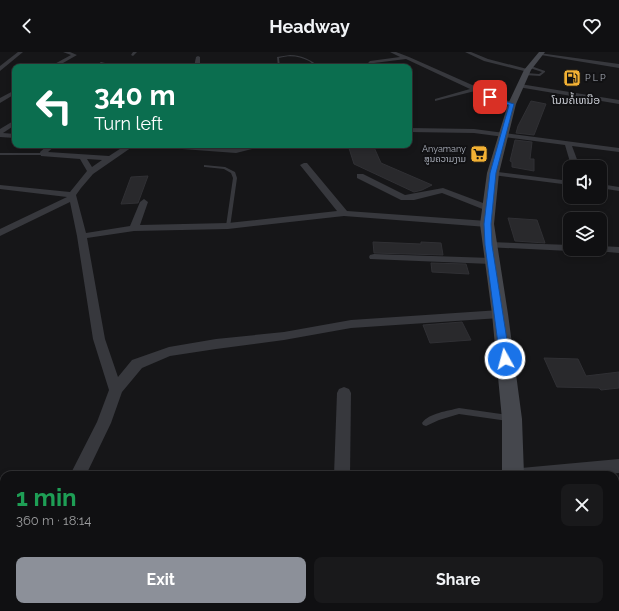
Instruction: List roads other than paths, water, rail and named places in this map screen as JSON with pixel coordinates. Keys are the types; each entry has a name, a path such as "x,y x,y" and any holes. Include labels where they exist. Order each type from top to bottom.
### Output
{"main road":[{"path":"513,471 512,419 500,314 489,245 487,224 488,208 493,173 502,134 512,104 526,74 541,53"}],"street":[{"path":"0,69 22,52"},
{"path":"58,64 75,55 65,52"},
{"path":"392,52 474,90 512,104"},
{"path":"467,52 526,74 619,102"},
{"path":"541,53 619,66"},
{"path":"197,64 198,57"},
{"path":"371,64 372,62 406,58"},
{"path":"437,100 474,90"},
{"path":"0,101 12,94"},
{"path":"0,132 12,124"},
{"path":"412,130 474,131 619,150"},
{"path":"0,135 12,136"},
{"path":"568,144 573,160"},
{"path":"49,148 44,152 44,154 112,158"},
{"path":"0,233 72,196 79,183 91,171 127,148"},
{"path":"196,148 236,151 250,148"},
{"path":"82,157 91,171"},
{"path":"304,165 344,213"},
{"path":"493,173 563,182"},
{"path":"360,176 404,198 409,199 437,190 443,190 488,208"},
{"path":"0,187 72,196"},
{"path":"607,187 619,189"},
{"path":"72,196 82,236 99,339 116,390"},
{"path":"134,228 144,202"},
{"path":"82,236 134,228 228,226 344,213 487,224"},
{"path":"489,245 563,248"},
{"path":"607,249 619,250"},
{"path":"374,257 491,261"},
{"path":"80,471 104,423 116,390 137,364 169,352 216,344 284,336 351,324 500,314"},
{"path":"342,471 344,393"},
{"path":"565,471 619,466"}],"lane":[{"path":"279,64 278,58 295,56 307,58 315,64"},
{"path":"0,154 44,154"},
{"path":"205,166 225,168 233,172 235,178 228,226"},
{"path":"426,423 437,417 459,412 512,419"}],"place":[{"name":"P L P","path":"572,78"},
{"name":"Anyamany ສູນຄວາມງາມ","path":"479,154"}],"district":[{"name":"ໂນນຄໍ້ເຫນືອ","path":"576,100"}]}
